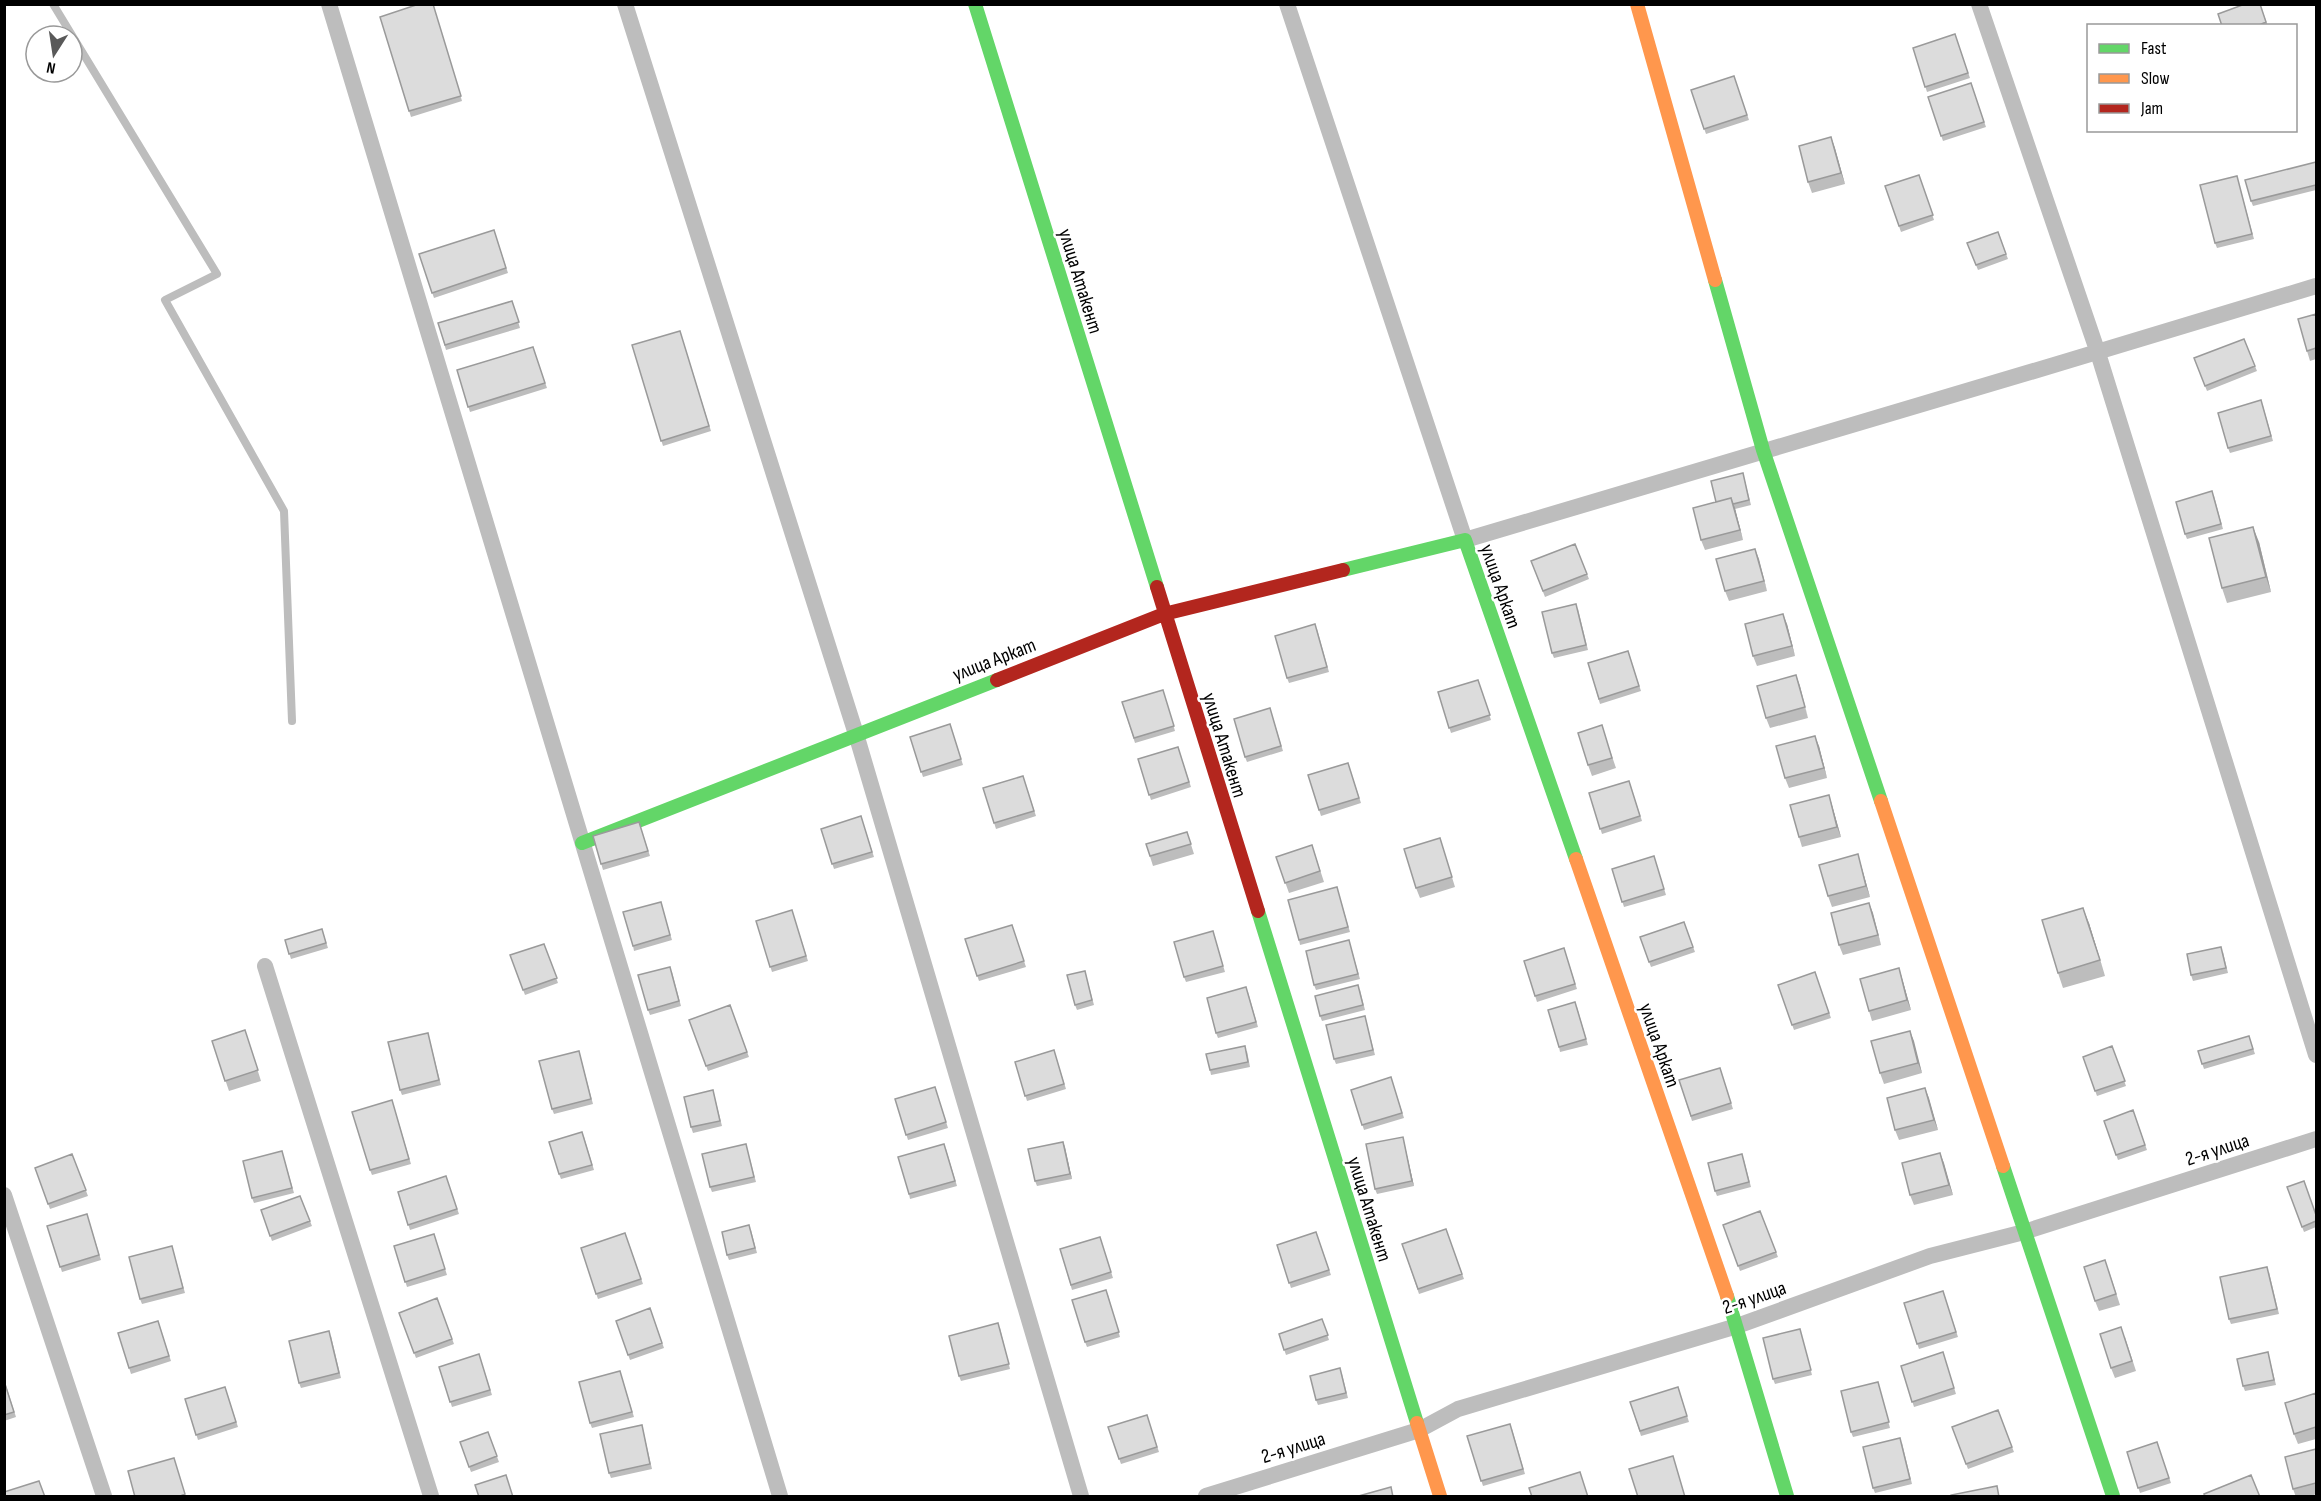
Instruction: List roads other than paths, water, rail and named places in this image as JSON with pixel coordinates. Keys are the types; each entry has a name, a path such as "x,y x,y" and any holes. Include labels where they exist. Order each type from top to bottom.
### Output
{"street":[{"path":"329,4 780,1497"},
{"path":"625,4 856,734 1082,1497"},
{"name":"улица Атакент","path":"975,4 1440,1497"},
{"path":"1287,4 1465,540 1763,450 2098,353 2316,286"},
{"path":"1637,4 1763,450 2113,1497"},
{"path":"1980,4 2098,353 2316,1054"},
{"name":"улица Аркат","path":"582,843 1164,614 1465,540 1737,1326 1787,1497"},
{"path":"265,966 431,1497"},
{"name":"2-я улица","path":"1206,1497 1419,1430 1458,1409 1737,1326 1930,1256 2024,1232 2316,1139"},
{"path":"4,1195 104,1497"}],"lane":[{"path":"53,4 217,274 165,300 284,511 292,721"}]}
